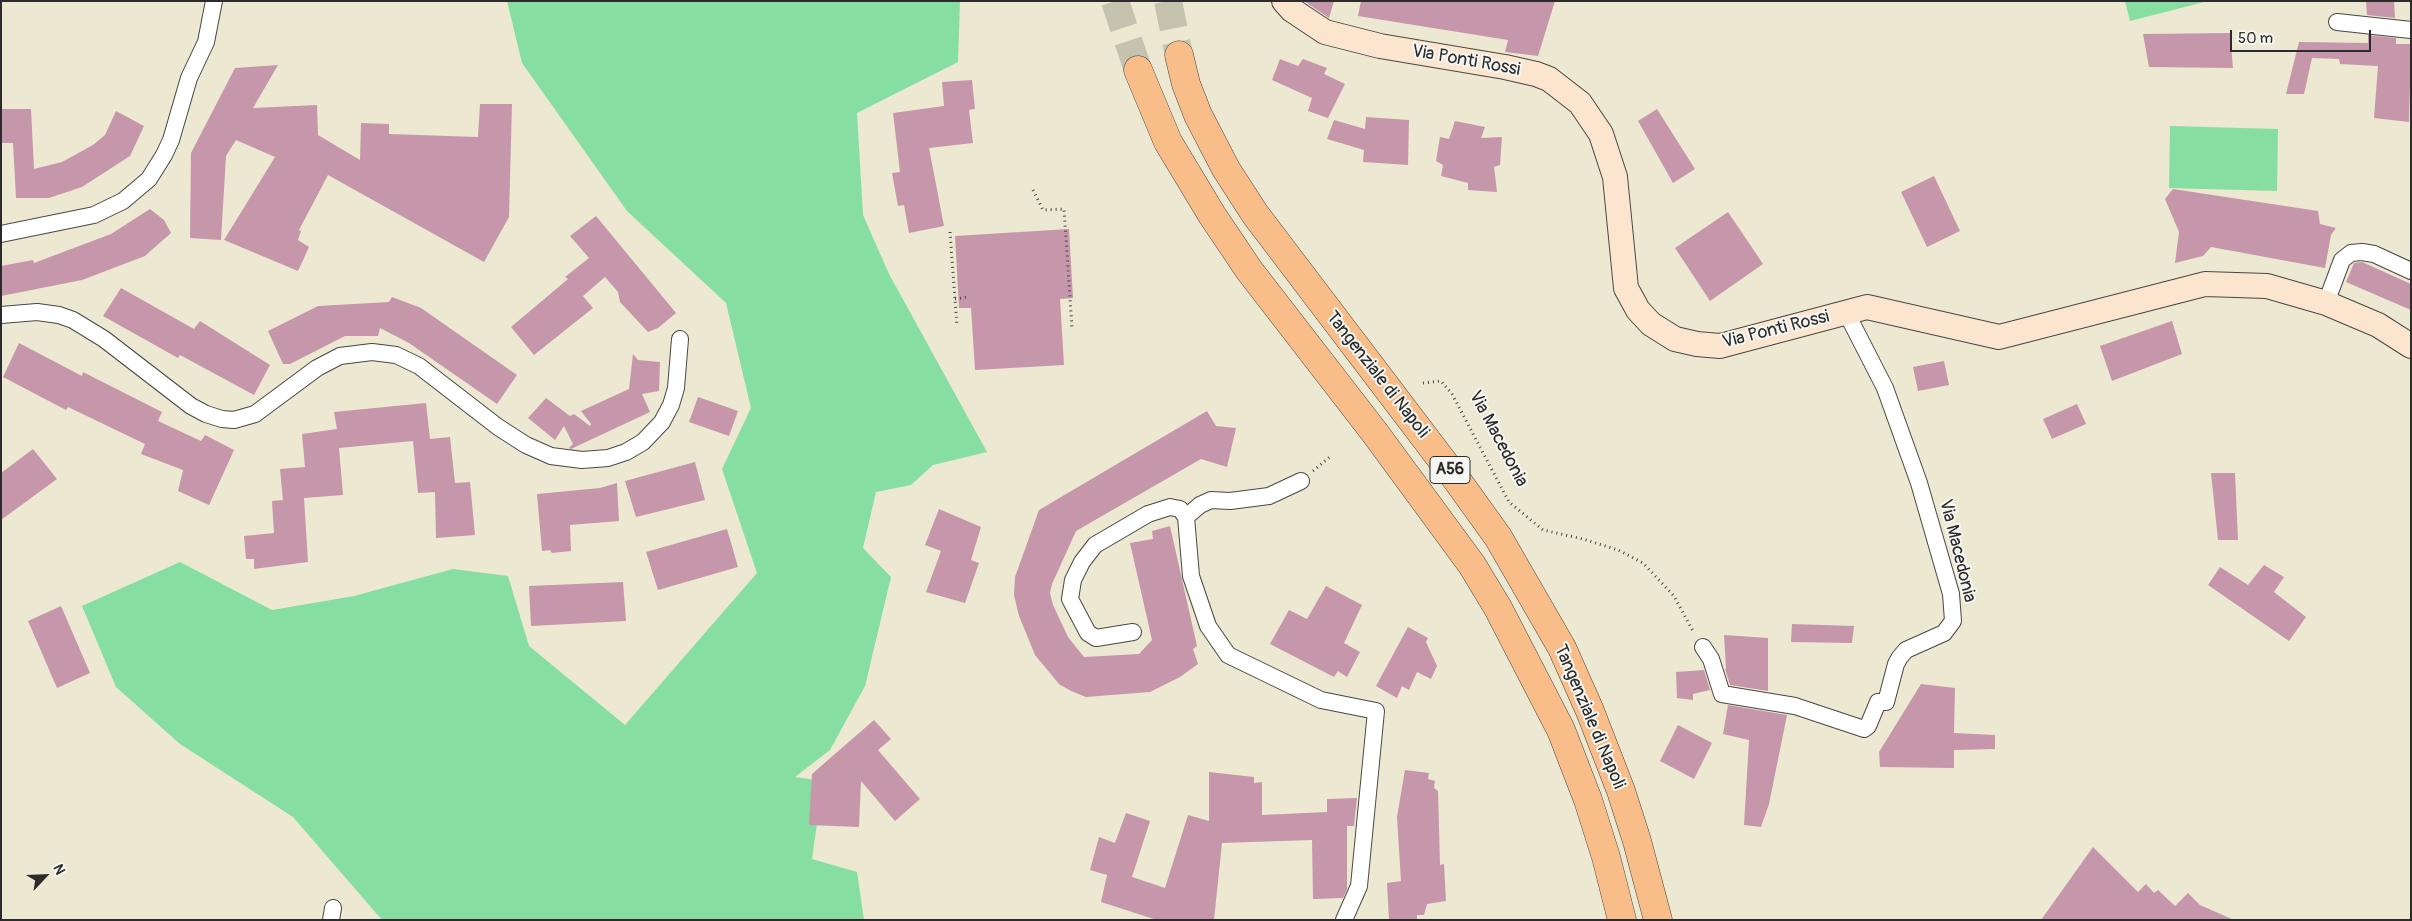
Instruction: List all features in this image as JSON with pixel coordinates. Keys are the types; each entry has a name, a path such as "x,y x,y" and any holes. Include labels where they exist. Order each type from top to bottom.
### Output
{"highway":[{"name":"Tangenziale di Napoli","path":"1179,54 1186,84 1198,116 1226,169 1255,214 1498,537 1562,648 1590,711 1620,791 1637,841 1658,920"},
{"name":"Tangenziale di Napoli","path":"1138,70 1168,142 1248,270 1375,434 1460,550 1498,608 1561,730 1591,810 1622,920"}],"street":[{"path":"1,234 94,214 123,201 149,179 164,155 177,121 185,88 206,42 214,1"},
{"name":"Via Ponti Rossi","path":"1284,1 1292,10 1325,32 1380,46 1536,74 1549,79 1580,103 1601,134 1615,177 1626,288 1638,310 1651,324 1675,339 1697,344 1720,346 1867,307 1999,337 2205,284 2267,286 2326,303 2378,325 2411,346"},
{"path":"2337,22 2411,30"},
{"path":"2326,303 2342,260 2351,253 2374,254 2411,271"},
{"path":"1,315 38,312 59,315 73,320 104,339 191,406 206,414 222,419 234,420 255,414 317,368 340,356 372,352 396,355 419,366 498,426 531,447 551,456 582,460 608,458 626,452 643,442 662,422 671,405 676,388 680,339"},
{"name":"Via Macedonia","path":"1703,647 1718,675 1722,694 1795,706 1864,729 1868,726 1878,702 1886,702 1896,664 1900,657 1911,648 1944,633 1953,622 1951,594 1919,483 1885,388 1846,312"},
{"path":"1186,516 1200,504 1211,500 1230,501 1269,496 1301,481"},
{"path":"1133,632 1096,638 1088,632 1070,598 1073,580 1082,562 1095,545 1148,514 1170,507 1180,509 1186,516 1191,576 1208,626 1228,655 1321,700 1376,711 1360,886 1344,920"}],"path":[{"path":"1033,190 1043,210 1064,209 1072,328"},
{"path":"950,232 957,326"},
{"path":"955,299 967,297"},
{"name":"Via Macedonia","path":"1423,383 1441,381 1452,394 1509,502 1542,530 1583,539 1618,550 1643,562 1674,596 1685,619 1703,647"},
{"path":"1301,481 1331,456"}],"green space":[{"path":"507,1 960,1 958,62 857,113 863,215 889,274 987,452 933,465 911,485 876,492 863,548 891,577 865,686 830,750 795,777 823,781 812,859 857,872 864,920 382,920 293,817 180,744 116,687 82,606 180,562 272,610 354,596 453,569 508,576 529,646 625,725 757,573 722,469 751,408 726,303 627,211 522,63"},
{"path":"2125,1 2208,1 2130,21"},
{"path":"2170,126 2278,129 2277,191 2169,188"}],"building":[{"path":"1304,1 1334,1 1329,18"},
{"path":"1361,1 1555,1 1538,56 1505,52 1508,40 1358,16"},
{"path":"2366,1 2394,1 2395,18 2367,15"},
{"path":"2230,33 2233,68 2149,67 2143,34"},
{"path":"2368,35 2396,38 2396,44 2411,44 2409,122 2374,118 2378,66 2340,64 2339,59 2312,58 2304,94 2286,94 2299,42 2368,43"},
{"path":"1280,59 1298,66 1303,59 1327,68 1324,74 1345,84 1328,118 1308,111 1312,98 1272,80"},
{"path":"278,65 253,108 317,105 318,135 360,160 361,123 389,124 389,134 478,137 480,104 512,104 509,217 484,262 328,175 299,230 301,231 298,240 309,247 298,271 224,240 275,157 236,140 226,156 221,240 190,238 191,153 235,68"},
{"path":"972,80 975,109 969,110 973,143 929,148 944,226 909,233 904,205 898,206 892,173 900,172 893,113 944,106 942,82"},
{"path":"1,109 31,109 34,169 62,162 93,145 105,135 116,111 144,126 130,156 82,187 49,198 16,198 13,143 1,143"},
{"path":"1657,109 1695,169 1673,183 1638,121"},
{"path":"1366,117 1409,120 1408,165 1363,162 1364,150 1327,139 1334,120 1365,129"},
{"path":"1455,121 1485,127 1481,138 1502,137 1500,165 1494,167 1497,192 1468,190 1468,183 1441,176 1443,165 1436,161 1440,137 1449,139"},
{"path":"1934,176 1960,231 1927,247 1901,192"},
{"path":"2173,189 2318,211 2320,224 2336,228 2331,235 2325,268 2211,247 2203,256 2175,263 2179,232 2165,199"},
{"path":"150,209 164,220 171,233 145,256 82,280 1,296 1,266 33,260 34,263 111,234"},
{"path":"1728,212 1763,264 1710,301 1675,248"},
{"path":"596,216 676,313 658,328 648,332 620,302 618,292 605,277 583,296 593,308 534,355 511,327 568,279 565,277 589,258 570,236"},
{"path":"1069,229 1073,298 1060,299 1064,365 975,370 971,308 959,308 955,236"},
{"path":"2362,262 2411,284 2411,310 2346,282 2354,263"},
{"path":"121,288 194,329 200,321 270,365 254,395 180,355 178,358 103,316"},
{"path":"392,297 421,308 517,375 497,404 409,343 380,328 378,336 345,336 290,364 283,364 268,331 318,306 389,302"},
{"path":"2172,321 2182,354 2112,381 2100,346"},
{"path":"19,343 82,376 83,372 162,412 158,421 201,441 205,435 234,450 209,505 178,491 183,470 141,454 145,444 68,407 66,410 3,377"},
{"path":"633,354 638,360 660,362 659,391 642,394 650,412 571,449 569,448 573,444 564,426 555,440 528,418 546,398 570,416 574,414 590,426 591,424 581,411 629,389"},
{"path":"1944,361 1949,385 1918,391 1913,367"},
{"path":"698,397 738,411 729,436 689,422"},
{"path":"426,403 430,439 450,437 455,483 470,482 475,535 436,538 435,492 418,493 413,441 339,448 343,495 304,498 308,562 254,569 254,559 246,559 244,536 274,533 272,501 283,500 280,469 305,467 302,434 337,429 334,412"},
{"path":"2077,404 2086,424 2052,439 2043,419"},
{"path":"1207,411 1216,426 1236,428 1227,467 1201,459 1076,531 1052,584 1050,593 1053,605 1068,637 1084,657 1139,654 1152,640 1130,543 1153,539 1152,531 1170,526 1197,646 1193,649 1198,664 1180,677 1150,692 1086,697 1071,691 1059,684 1035,655 1019,616 1014,595 1015,577 1039,510"},
{"path":"33,449 57,479 1,520 1,473"},
{"path":"695,462 705,500 636,517 625,481"},
{"path":"2211,473 2235,473 2238,540 2218,540"},
{"path":"617,483 619,521 570,525 571,551 552,553 550,550 542,551 537,494 600,488"},
{"path":"939,509 981,527 971,560 979,563 965,603 926,592 941,551 925,545"},
{"path":"727,529 738,567 658,590 646,552"},
{"path":"2264,565 2284,577 2274,592 2306,617 2289,641 2208,585 2220,567 2248,585"},
{"path":"623,582 626,621 531,626 529,586"},
{"path":"1326,586 1362,605 1344,643 1360,652 1347,677 1338,671 1334,677 1270,644 1289,610 1307,619"},
{"path":"61,606 90,673 57,688 28,621"},
{"path":"1792,624 1854,626 1852,643 1791,642"},
{"path":"1408,627 1428,638 1426,642 1437,666 1431,679 1417,672 1409,690 1402,686 1397,698 1376,686"},
{"path":"1724,635 1768,638 1768,691 1730,685 1725,669"},
{"path":"1704,670 1710,690 1693,694 1693,700 1677,698 1676,672"},
{"path":"1921,684 1955,688 1954,733 1995,735 1995,749 1954,750 1954,768 1880,767 1879,752"},
{"path":"1728,705 1787,715 1769,804 1761,827 1744,825 1749,740 1723,734"},
{"path":"874,720 891,739 878,750 920,799 895,821 861,781 859,827 809,825 812,774"},
{"path":"1678,725 1712,743 1694,779 1660,761"},
{"path":"1405,770 1429,773 1428,779 1435,781 1434,788 1438,791 1440,865 1444,864 1446,901 1427,904 1424,915 1417,915 1417,920 1389,920 1387,883 1401,881 1397,817"},
{"path":"1209,772 1254,777 1254,783 1262,782 1262,815 1327,812 1327,799 1357,798 1354,826 1347,826 1347,889 1343,898 1313,899 1312,840 1222,843 1214,920 1157,920 1101,902 1107,875 1090,870 1099,837 1115,843 1126,813 1150,821 1132,877 1165,888 1188,815 1209,821"},
{"path":"2093,847 2138,892 2146,884 2154,893 2158,890 2175,906 2188,893 2200,905 2234,920 2041,920"}],"tunnel":[{"path":"1115,1 1138,70"},
{"path":"1168,1 1179,55"}]}
